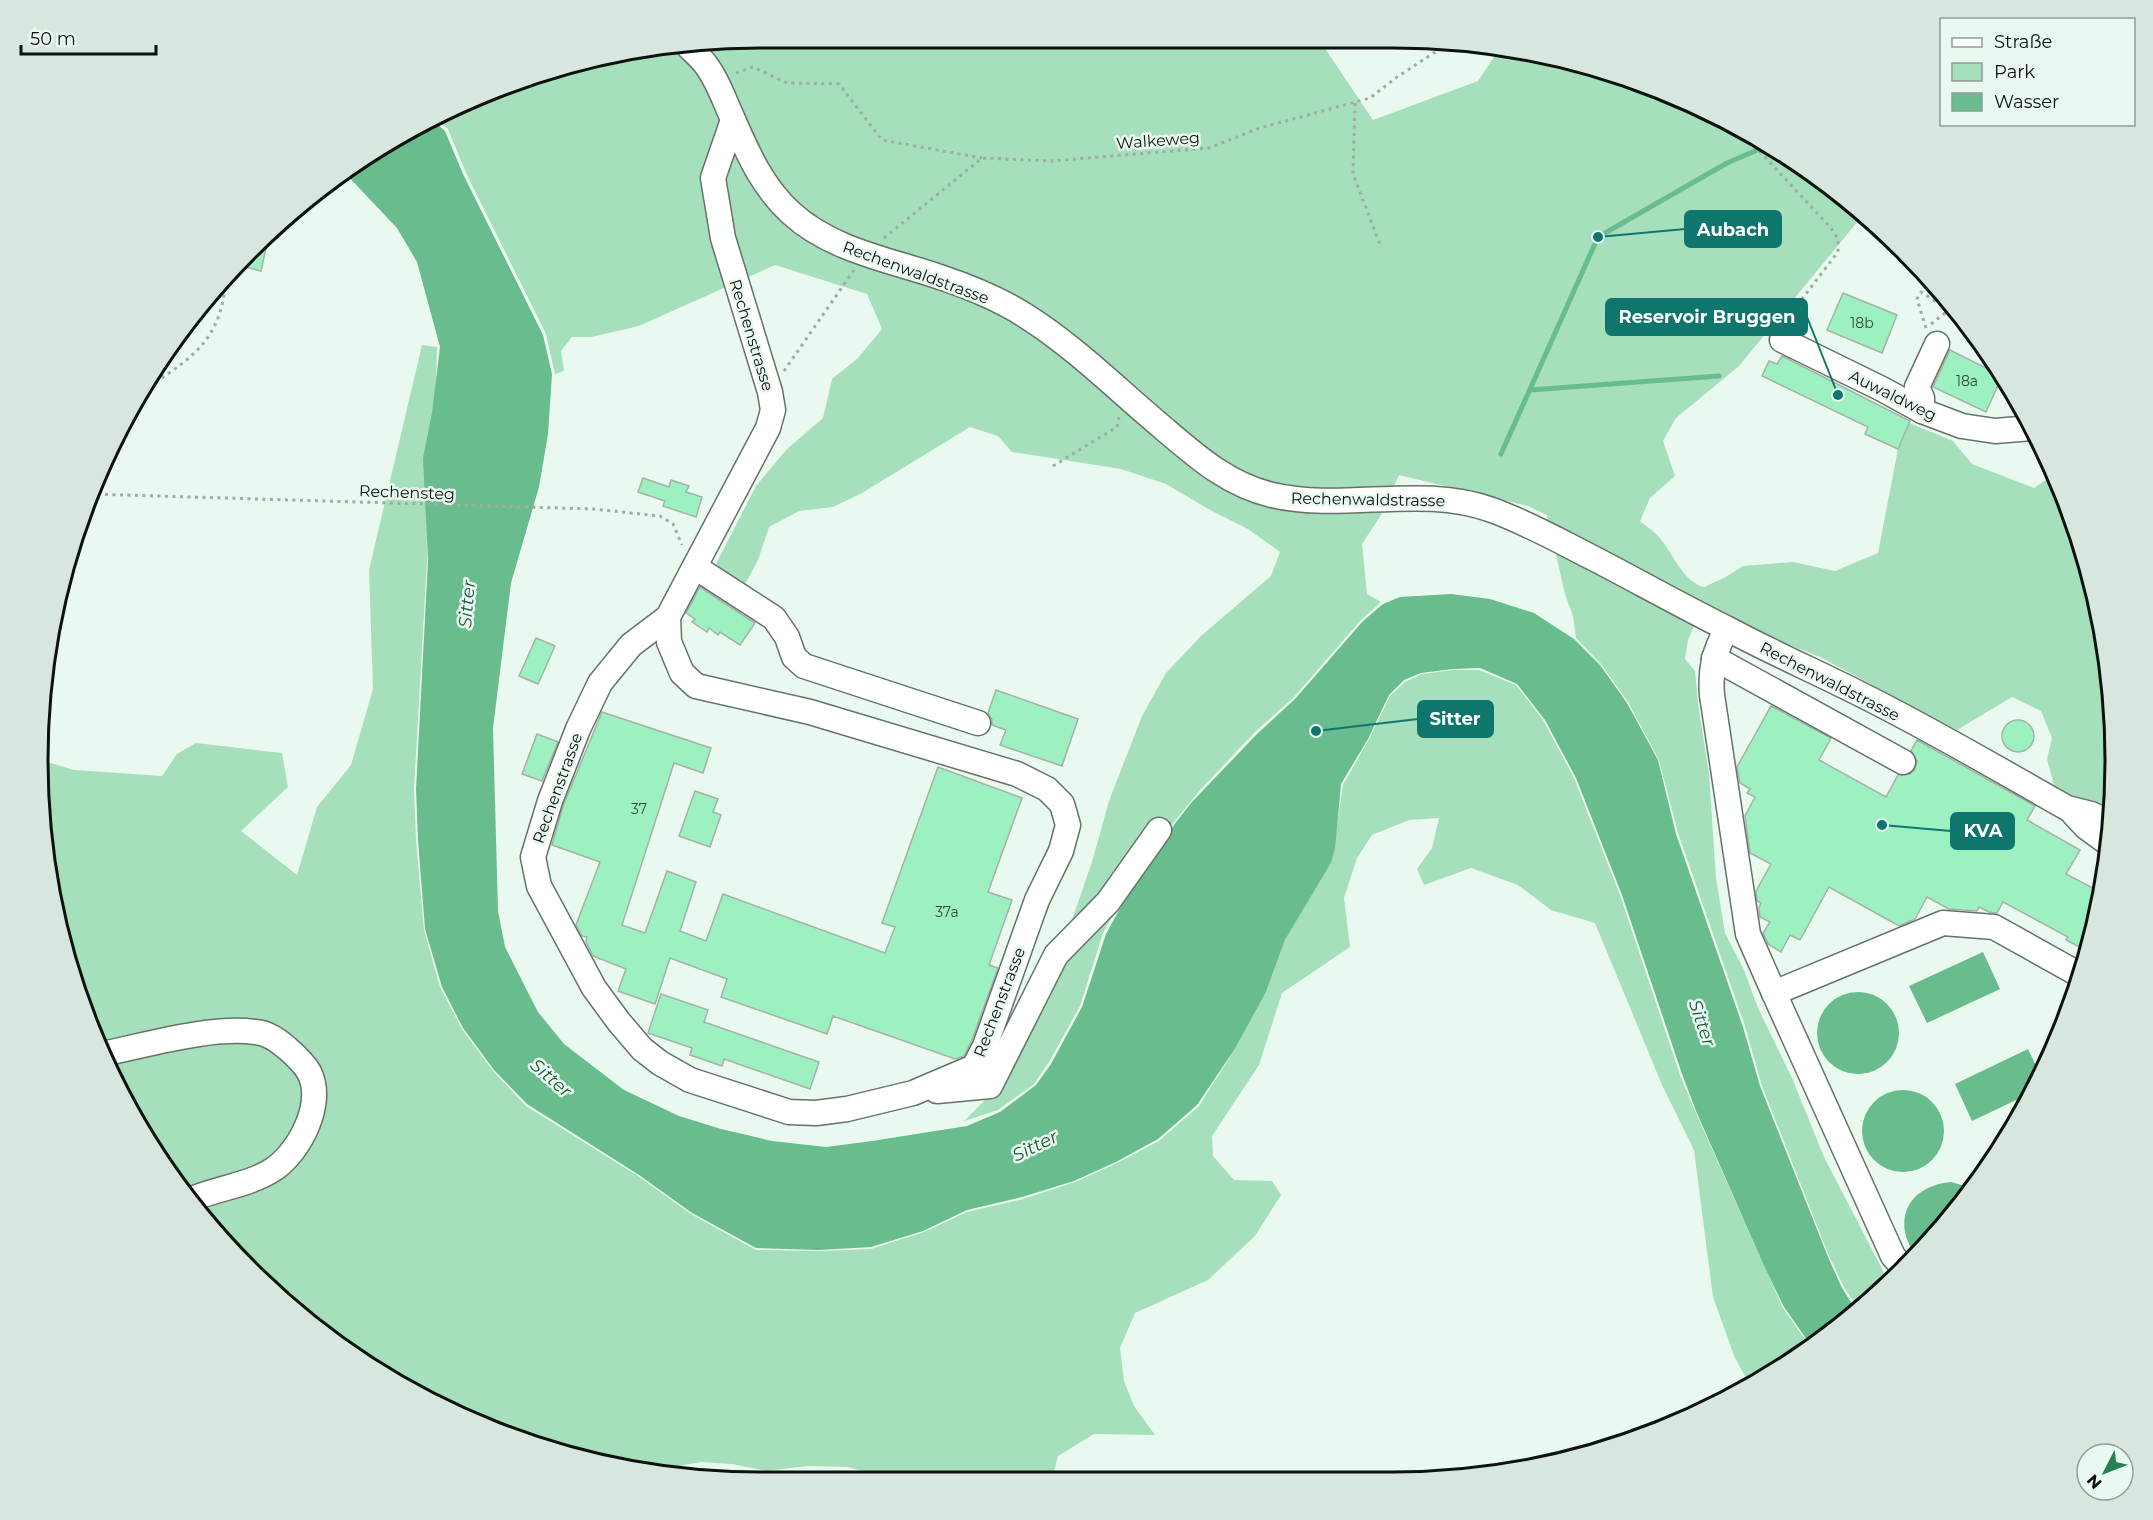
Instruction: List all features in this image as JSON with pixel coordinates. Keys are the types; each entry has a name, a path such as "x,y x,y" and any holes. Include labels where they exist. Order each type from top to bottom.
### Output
{"street":[{"path":"693,52 711,73 733,120"},
{"name":"Rechenstrasse","path":"668,617 669,642 682,673 696,686 810,712 1017,774 1047,789 1062,804 1068,825 1060,851 1037,900 985,1046 974,1067 913,1093 816,1113 789,1112 690,1080 660,1063 642,1049 594,988 539,886 532,857 550,801 578,729 600,683 631,645 668,617 768,428 773,410 770,392 723,238 712,178 733,120"},
{"name":"Rechenwaldstrasse","path":"733,120 754,166 768,188 791,213 813,231 837,243 944,278 993,298 1029,318 1064,344 1204,463 1224,476 1248,488 1273,496 1308,500 1339,502 1440,498 1468,502 1533,527 1809,671 1858,693 2067,808 2102,819"},
{"path":"1914,399 1929,335"},
{"name":"Auwaldweg","path":"1782,340 1914,399 1962,426 1995,431 2023,429"},
{"path":"695,567 774,618 787,637 794,657 804,666 978,723"},
{"path":"1727,629 1714,658 1711,674 1712,695 1748,934 1893,1256 1898,1261"},
{"path":"1714,658 1902,762"},
{"name":"Rechenwaldstrasse","path":"2067,808 2100,837"},
{"path":"913,1093 990,1086 1056,956 1108,902 1160,830"},
{"path":"1774,993 1943,923 1994,927 2073,971"},
{"path":"111,1052 205,1033 256,1032 277,1039 308,1071 313,1083 309,1124 289,1156 273,1170 198,1197"}],"path":[{"name":"Walkeweg","path":"727,76 753,67 787,83 839,84 882,140 982,158 1051,161 1209,148 1260,128 1371,98 1397,77 1438,50"},
{"path":"1355,102 1353,174 1381,247"},
{"path":"1756,147 1831,228 1838,239 1838,252 1795,308 1782,340"},
{"path":"884,238 982,158"},
{"path":"770,392 854,270"},
{"path":"1929,335 1917,299 1921,292 1938,303"},
{"path":"158,380 201,346 220,315 223,293"},
{"path":"1929,335 1946,313"},
{"path":"1053,466 1117,427 1122,394"},
{"name":"Rechensteg","path":"100,494 593,509 660,516 674,524 689,561 695,567"}],"green space":[{"path":"760,48 1325,48 1373,120 1478,81 1495,56 1577,72 1665,102 1749,143 1826,195 1858,221 1739,366 1676,418 1663,441 1675,476 1650,498 1640,521 1659,537 1684,573 1696,584 1704,587 1743,566 1793,562 1835,571 1878,553 1898,449 1909,423 1953,441 1972,464 2034,488 2047,479 2081,576 2099,667 2103,713 2105,760 2102,813 2054,785 2047,759 2052,738 2041,711 2012,697 1957,730 1820,657 1775,639 1755,637 1697,619 1688,640 1685,659 1695,671 1709,774 1716,878 1725,933 1792,1078 1824,1157 1884,1274 1854,1302 1829,1256 1762,1086 1745,1026 1678,833 1659,760 1628,702 1601,664 1576,638 1573,616 1565,594 1547,515 1528,506 1399,475 1381,515 1362,544 1367,594 1381,602 1361,620 1294,697 1255,732 1200,790 1143,860 1103,933 1080,1006 1034,1084 998,1110 964,1121 992,1093 1027,1040 1049,986 1092,862 1109,801 1142,716 1166,673 1201,636 1271,576 1280,552 1248,529 1166,484 1121,469 1012,452 998,436 970,427 862,493 833,507 799,511 769,527 758,560 743,588 716,564 756,486 787,449 823,418 832,379 858,358 882,329 867,294 775,265 639,326 591,337 572,337 561,351 564,371 555,374 546,334 466,173 448,129 441,123 488,102 576,72 667,54 713,50"},
{"path":"422,345 437,347 435,411 426,481 427,561 414,789 424,930 440,987 462,1029 493,1071 526,1106 638,1176 691,1214 756,1250 871,1249 924,1232 967,1212 1023,1199 1075,1182 1159,1141 1199,1106 1236,1047 1266,992 1285,940 1331,863 1343,785 1390,696 1405,682 1422,674 1453,670 1479,670 1516,685 1543,720 1574,778 1620,895 1680,1075 1783,1308 1805,1340 1746,1378 1735,1358 1713,1297 1694,1150 1662,1085 1595,923 1551,910 1518,885 1471,868 1424,885 1417,869 1432,848 1439,818 1409,820 1372,835 1357,858 1344,898 1350,947 1282,993 1259,1065 1212,1136 1213,1156 1234,1180 1272,1181 1281,1195 1255,1236 1208,1280 1135,1313 1120,1348 1124,1381 1134,1406 1155,1435 1094,1434 1058,1456 1054,1472 867,1472 847,1467 807,1466 767,1471 732,1464 701,1462 675,1467 576,1448 488,1418 445,1399 364,1352 291,1295 225,1229 168,1156 121,1075 102,1032 72,944 54,853 48,762 74,770 162,776 177,754 196,743 282,753 288,787 241,831 297,875 317,807 351,765 373,689 369,570"}],"water":[{"name":"Sitter","path":"438,125 445,131 463,174 543,335 552,374 548,434 539,487 511,583 493,728 498,911 505,947 538,1012 564,1044 624,1090 679,1116 721,1129 772,1141 826,1147 967,1126 1000,1112 1036,1085 1051,1064 1082,1007 1106,934 1146,861 1191,803 1257,734 1295,699 1363,621 1383,604 1400,597 1451,594 1490,599 1534,613 1574,639 1600,665 1627,703 1658,760 1676,834 1743,1027 1760,1086 1828,1257 1852,1304 1807,1339 1784,1307 1696,1111 1622,895 1576,778 1545,720 1517,684 1480,668 1421,673 1404,680 1389,695 1368,739 1341,784 1335,848 1331,863 1285,940 1266,992 1236,1047 1197,1105 1158,1139 1116,1162 1074,1181 1022,1197 967,1210 923,1231 871,1247 819,1250 756,1248 692,1213 639,1175 527,1104 494,1070 463,1028 442,987 425,929 416,789 428,561 423,458 432,413 440,347 417,262 397,228 350,178 404,143"},
{"path":"1983,952 2000,989 1927,1023 1909,986"},
{"path":"1850,992 1866,992 1881,999 1892,1010 1899,1025 1896,1049 1887,1062 1866,1074 1850,1074 1835,1067 1824,1056 1817,1041 1817,1025 1824,1010 1835,999"},
{"path":"2028,1049 2036,1066 2019,1098 1972,1121 1955,1084"},
{"path":"1903,1090 1919,1093 1932,1102 1941,1115 1944,1131 1941,1147 1932,1160 1919,1169 1903,1172 1887,1169 1874,1160 1865,1147 1862,1131 1865,1115 1874,1102 1887,1093"},
{"path":"1951,1182 1963,1186 1911,1247 1905,1229 1908,1206 1924,1190"}],"building":[{"path":"266,249 261,271 247,267"},
{"path":"1843,293 1897,315 1882,353 1827,330"},
{"path":"1950,350 1988,369 1998,385 1986,412 1933,387"},
{"path":"1782,356 1910,421 1898,449 1865,434 1868,427 1762,376 1769,361 1777,364"},
{"path":"643,478 669,487 671,480 689,486 686,492 702,497 696,517 663,506 665,501 638,492"},
{"path":"700,587 755,623 740,645 720,632 718,635 709,628 707,632 692,622 695,619 686,613"},
{"path":"536,638 555,646 538,684 519,676"},
{"path":"996,690 1078,719 1062,766 1000,745 1006,730 992,725 988,713"},
{"path":"1771,706 1831,738 1819,760 1886,797 1898,775 1910,774 1915,769 1917,761 1911,751 1917,740 2035,806 2027,820 2080,850 2066,874 2093,888 2080,947 2066,940 2068,937 2003,902 1997,913 1979,907 1977,911 1949,909 1927,897 1915,919 1899,926 1829,887 1800,940 1790,935 1781,952 1768,944 1763,933 1770,922 1760,917 1761,903 1757,901 1756,891 1771,864 1750,853 1745,816 1755,797 1747,793 1750,789 1740,783 1737,767"},
{"path":"602,712 711,748 703,773 674,763 622,925 645,933 667,871 696,882 680,931 706,941 723,894 885,953 895,927 882,923 938,767 1022,798 988,892 1012,900 989,965 998,968 964,1056 955,1059 833,1016 827,1034 721,997 727,979 670,958 655,1004 618,991 626,969 593,956 586,942 587,937 582,936 576,925 600,862 552,845 563,806"},
{"path":"2018,720 2029,725 2034,736 2029,747 2018,752 2007,747 2002,736 2007,725"},
{"path":"537,734 558,742 542,781 522,774"},
{"path":"695,791 718,799 713,812 721,815 710,847 679,836"},
{"path":"661,994 708,1010 704,1022 819,1062 810,1089 724,1059 722,1066 690,1055 692,1048 648,1033"}],"waterway":[{"path":"1501,454 1598,237 1727,163 1759,149"},
{"path":"1530,390 1719,376"}],"place":[{"name":"Aubach","path":"1598,237"},
{"name":"Reservoir Bruggen","path":"1838,395"},
{"name":"Sitter","path":"1316,731"},
{"name":"KVA","path":"1882,825"}]}
